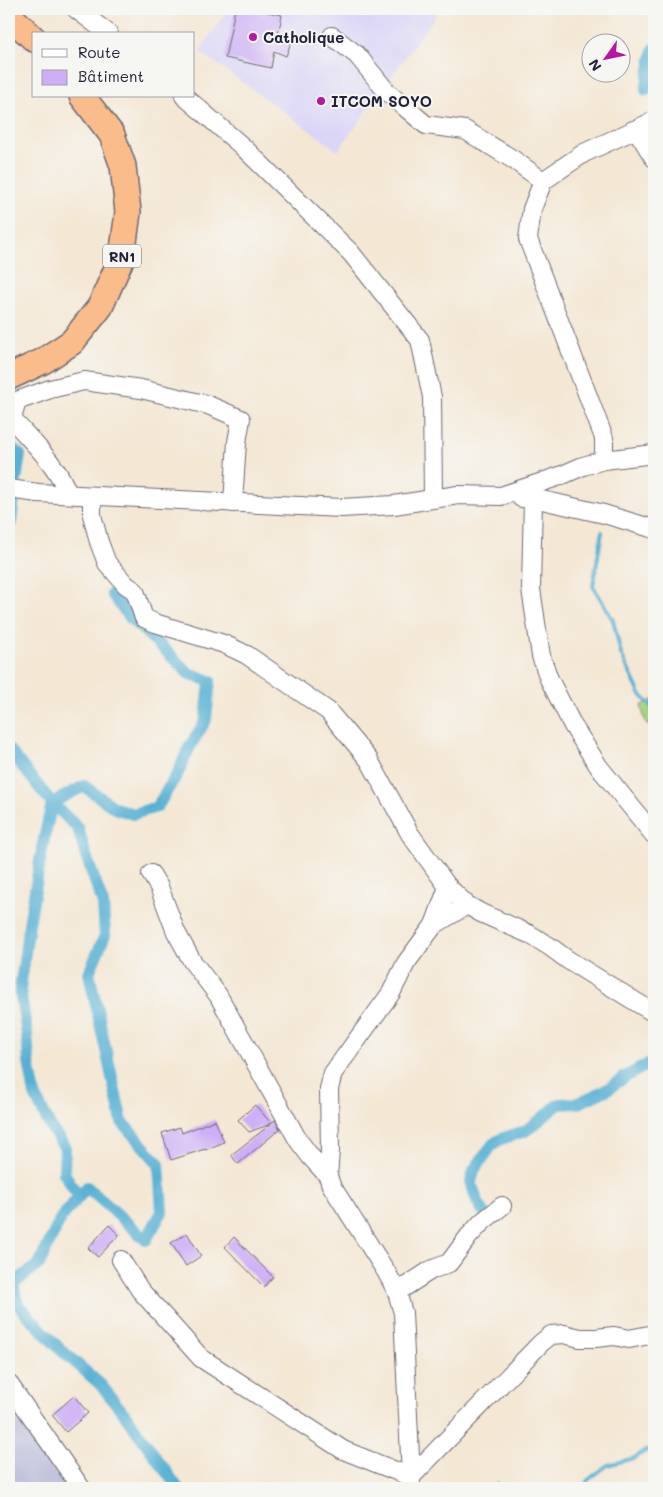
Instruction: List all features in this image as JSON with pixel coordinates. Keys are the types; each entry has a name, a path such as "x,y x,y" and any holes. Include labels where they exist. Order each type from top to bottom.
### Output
{"highway":[{"path":"9,15 32,38"},
{"name":"RN1","path":"9,377 43,362 72,342 100,307 122,257 128,212 123,166 112,135 84,98"}],"street":[{"path":"76,9 106,32"},
{"path":"332,36 357,55 387,92 426,125 465,130 514,160 542,181"},
{"path":"186,98 243,148 351,253 420,340 432,397 433,498"},
{"path":"604,460 604,438 528,239 532,209 542,181 584,153 642,135 654,121"},
{"path":"642,135 654,158"},
{"path":"68,494 64,482 44,455 12,419 17,402 50,389 84,382 141,389 208,405 241,419 237,442 233,503"},
{"path":"501,496 604,460 654,454"},
{"path":"560,476 562,505"},
{"path":"9,489 38,493 341,508 394,504 458,495 501,496 532,498 604,514 654,529"},
{"path":"92,496 92,515 107,563 126,585 136,591 144,618 224,644 247,655 328,711 369,760 410,834 448,887 467,904 481,913 529,934 654,1013"},
{"path":"532,498 531,589 541,656 549,679 573,726 599,767 654,835"},
{"path":"151,874 159,887 176,932 192,961 218,995 298,1140 328,1176 331,1184 377,1256 397,1292 403,1313 411,1482"},
{"path":"328,1176 330,1151 329,1089 333,1073 391,993 406,964 434,925 448,887"},
{"path":"434,925 467,904"},
{"path":"397,1292 432,1270 449,1263 482,1222 502,1206"},
{"path":"121,1260 140,1290 201,1358 343,1450 411,1482"},
{"path":"411,1482 540,1343 551,1335 564,1334 580,1338 614,1336 629,1339 654,1334"},
{"path":"9,1384 81,1488"}],"shaded area":[{"name":"ITCOM SOYO","path":"229,9 440,9 338,151 199,51"},
{"path":"9,1407 67,1488 9,1488"}],"green space":[{"path":"654,699 654,729 646,724 641,706"}],"building":[{"name":"Catholique","path":"235,9 253,9 282,15 278,35 292,40 286,56 274,51 271,68 225,58"},
{"path":"255,1105 271,1123 275,1120 280,1129 238,1164 231,1155 271,1124 249,1132 238,1120"},
{"path":"215,1120 224,1142 171,1160 162,1133 180,1127 182,1133"},
{"path":"109,1225 119,1235 98,1257 88,1248"},
{"path":"187,1233 201,1256 186,1266 171,1243"},
{"path":"234,1237 273,1277 264,1287 225,1247"},
{"path":"74,1396 88,1413 66,1432 52,1415"}],"waterway":[{"path":"646,90 654,49"},
{"path":"9,446 20,455 16,480"},
{"path":"9,525 14,500"},
{"path":"602,532 593,586 613,620 621,654 640,694 654,709"},
{"path":"79,1197 64,1173 65,1148 50,1126 35,1095 20,990 29,924 52,803 84,786 115,808 133,814 157,807 179,771 189,748 206,720 210,681 188,673 132,620 112,594"},
{"path":"9,750 52,803 78,828 103,904 105,935 89,973 122,1122 159,1164 162,1212 146,1240 87,1187 61,1218 39,1264 13,1284 18,1305 59,1348 101,1385 178,1488"},
{"path":"483,1211 477,1201 471,1182 474,1170 493,1144 501,1139 525,1131 559,1104 578,1103 608,1089 654,1061"},
{"path":"9,1399 36,1438"},
{"path":"43,1448 53,1463"},
{"path":"583,1488 588,1480 608,1465 634,1458 647,1450 654,1450"},
{"path":"497,1484 501,1488"}],"place":[{"name":"Catholique","path":"253,37"},
{"name":"ITCOM SOYO","path":"321,101"}]}
